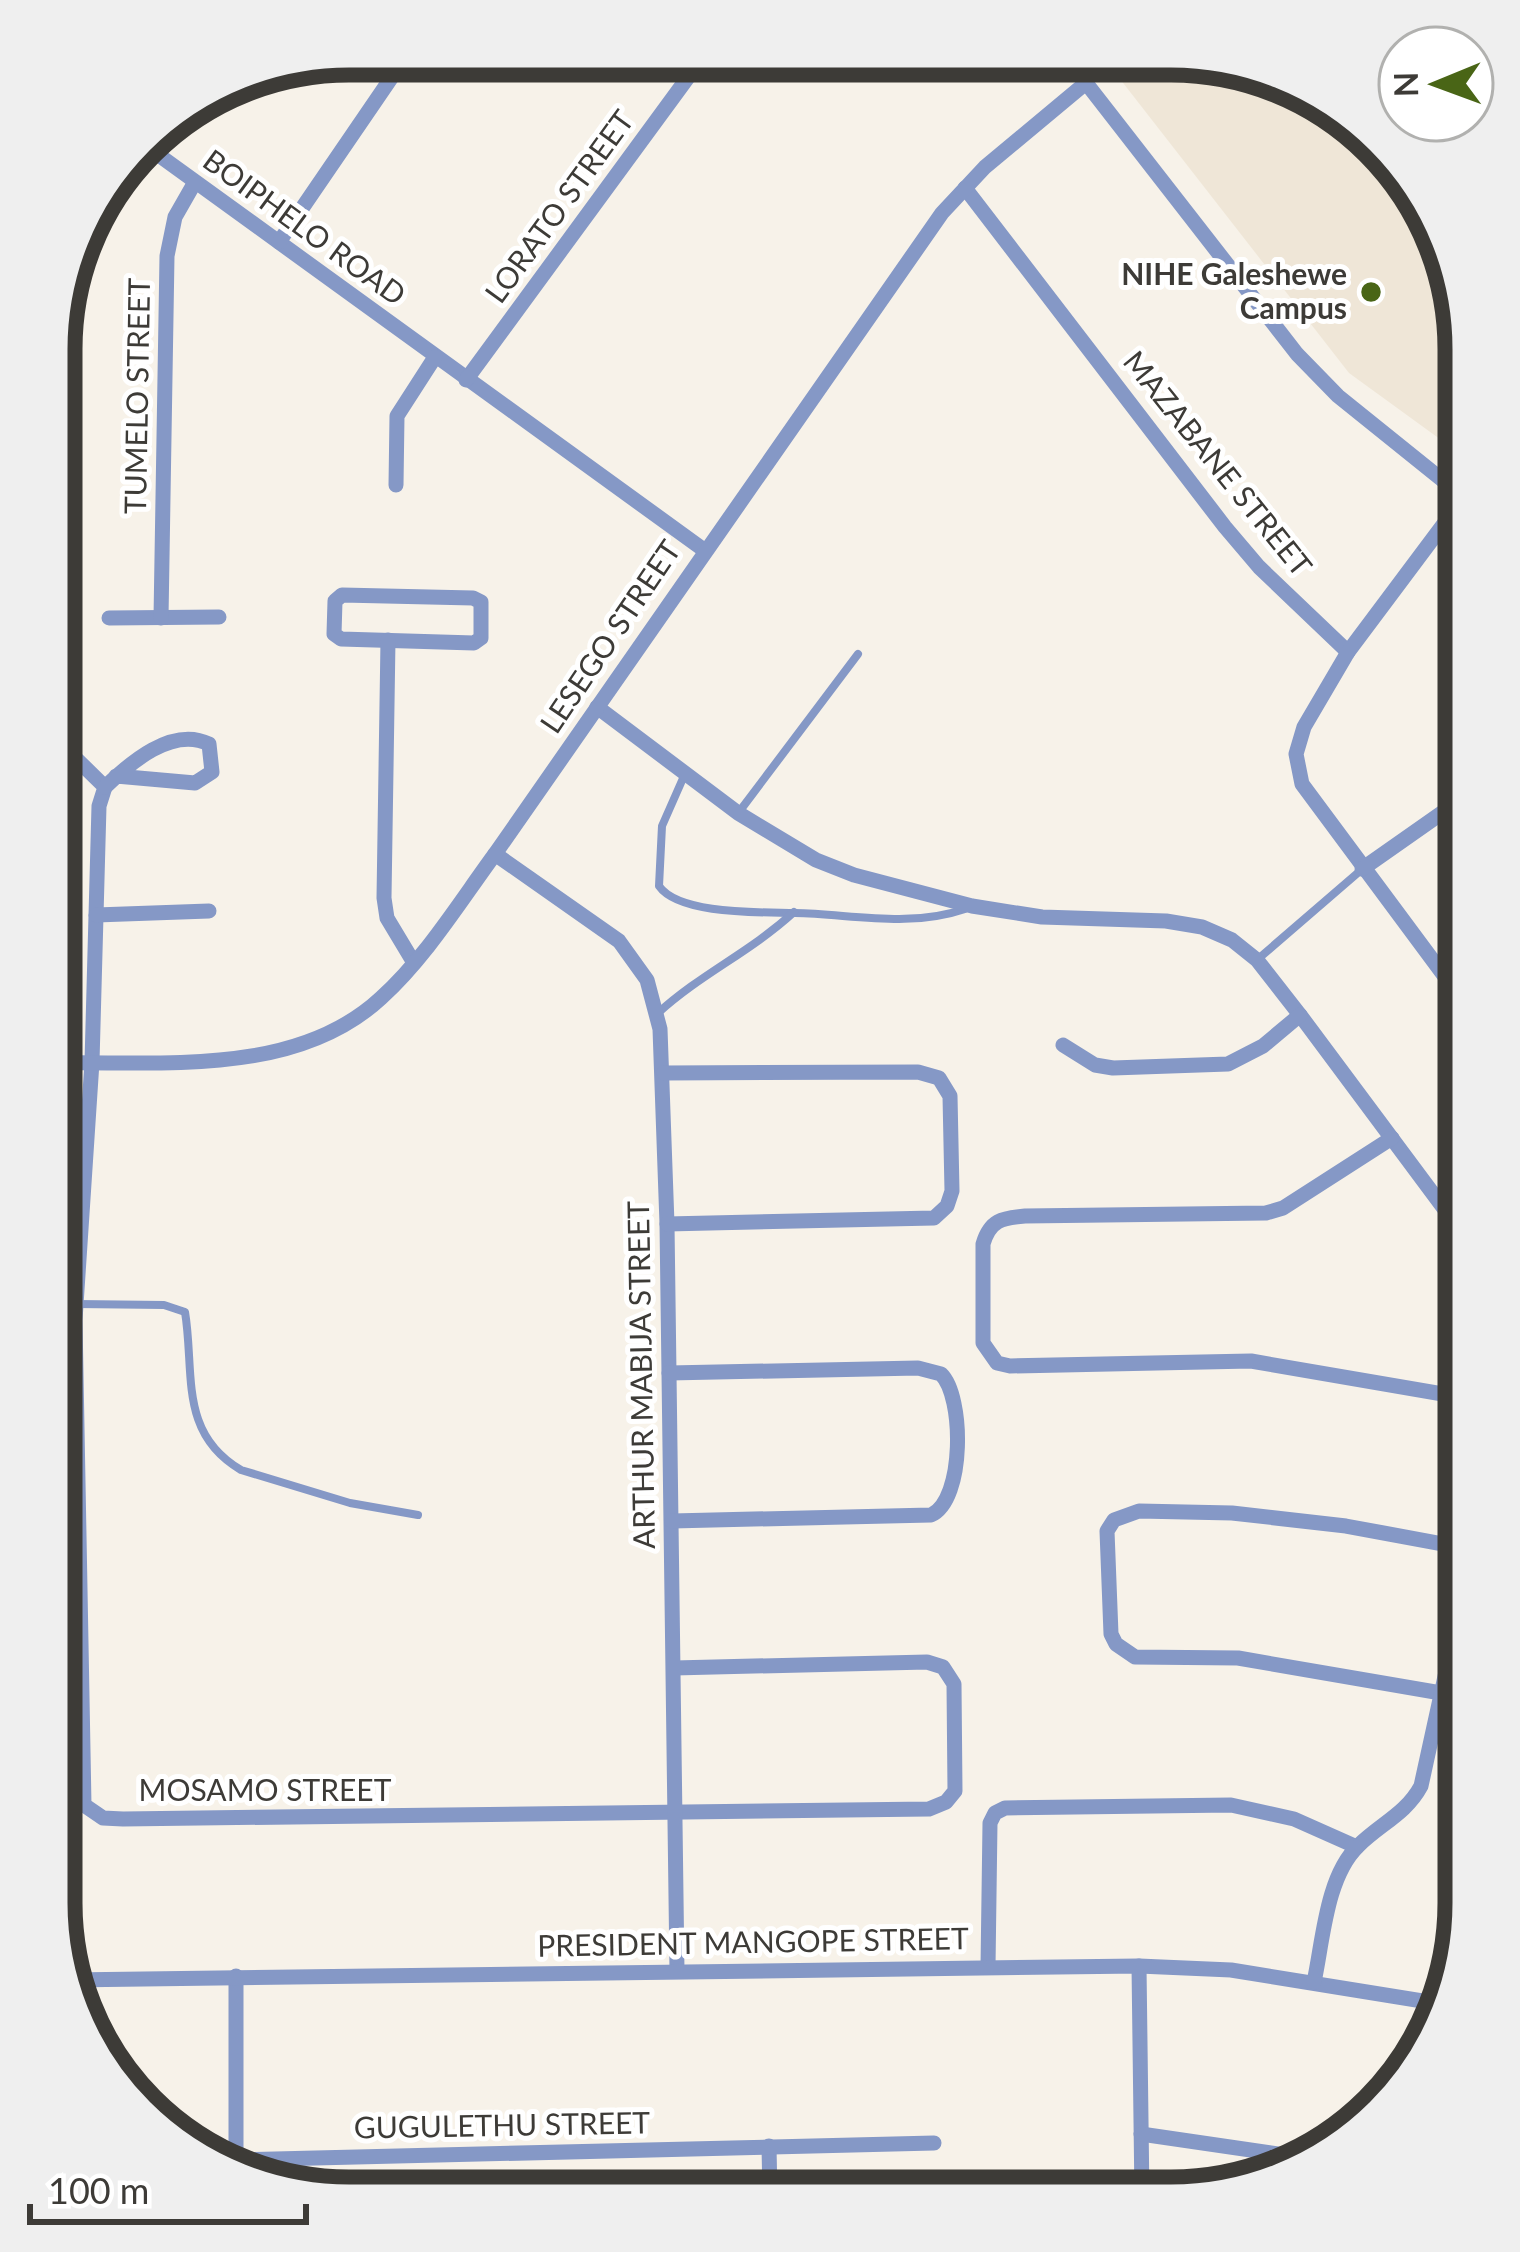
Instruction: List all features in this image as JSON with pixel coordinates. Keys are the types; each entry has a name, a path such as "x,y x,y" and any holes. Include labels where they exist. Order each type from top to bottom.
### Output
{"street":[{"path":"279,242 393,75"},
{"name":"LORATO STREET","path":"466,380 690,75"},
{"path":"1082,75 1297,354 1338,397 1445,482"},
{"name":"LESEGO STREET","path":"75,1062 231,1058 314,1042 370,1009 415,963 495,854 942,213 1088,82"},
{"name":"BOIPHELO ROAD","path":"157,154 704,550"},
{"name":"TUMELO STREET","path":"161,618 167,256 175,217 195,182"},
{"name":"MAZABANE STREET","path":"965,188 1241,547 1348,652"},
{"path":"396,485 397,416 435,357"},
{"path":"1445,524 1348,652 1304,727 1295,754 1302,784 1445,977"},
{"path":"342,595 481,602 478,642 388,640 337,637 335,601 342,595"},
{"path":"109,618 219,616"},
{"path":"388,640 384,898 387,918 415,963"},
{"path":"597,707 738,814 800,851 854,875 972,906 1042,917 1129,917 1202,926 1232,940 1257,960 1444,1209"},
{"path":"75,754 111,781 195,783 212,772 213,754 209,744 184,739 155,748 111,781"},
{"name":"MOSAMO STREET","path":"111,781 99,806 92,1062 75,1304 84,1804 91,1812 123,1819 676,1815"},
{"path":"1362,869 1445,811"},
{"name":"ARTHUR MABIJA STREET","path":"495,854 619,941 646,980 657,1014 664,1073 677,1971"},
{"path":"96,915 208,911"},
{"path":"1063,1045 1095,1065 1114,1068 1228,1064 1263,1046 1300,1015"},
{"path":"664,1073 918,1072 939,1078 946,1086 950,1119 952,1191 947,1206 934,1218 667,1224"},
{"path":"1392,1138 1283,1208 1266,1213 1025,1216 995,1221 983,1244 983,1342 997,1363 1010,1366 1251,1361 1444,1394"},
{"path":"669,1373 929,1370 949,1381 955,1414 954,1484 941,1510 931,1515 672,1520"},
{"path":"1441,1693 1238,1658 1126,1653 1112,1634 1107,1531 1114,1520 1139,1511 1232,1513 1346,1526 1444,1544"},
{"path":"674,1668 926,1662 943,1667 954,1684 957,1778 946,1802 929,1809 676,1815"},
{"path":"1314,1982 1342,1867 1357,1846 1414,1799 1421,1786 1444,1679"},
{"path":"988,1967 990,1823 1005,1808 1231,1805 1294,1820 1357,1846"},
{"path":"1139,1966 1142,2177"},
{"name":"PRESIDENT MANGOPE STREET","path":"86,1980 1139,1966 1231,1970 1426,2001"},
{"name":"GUGULETHU STREET","path":"236,1976 236,2152"},
{"path":"1141,2134 1280,2154"},
{"name":"GUGULETHU STREET","path":"259,2161 934,2143"},
{"path":"769,2146 770,2177"}],"lane":[{"path":"738,814 858,654"},
{"path":"686,772 662,826 659,886 671,898 754,915 926,918 972,906"},
{"path":"1257,960 1362,869"},
{"path":"657,1014 691,983 741,956 794,913"},
{"path":"75,1304 164,1305 185,1312 192,1405 206,1437 226,1461 241,1470 350,1503 418,1515"}],"shaded area":[{"name":"NIHE Galeshewe Campus","path":"1117,75 1207,77 1276,96 1338,132 1388,182 1424,244 1440,296 1445,443 1349,373"}],"place":[{"name":"NIHE Galeshewe Campus","path":"1371,292"}]}
